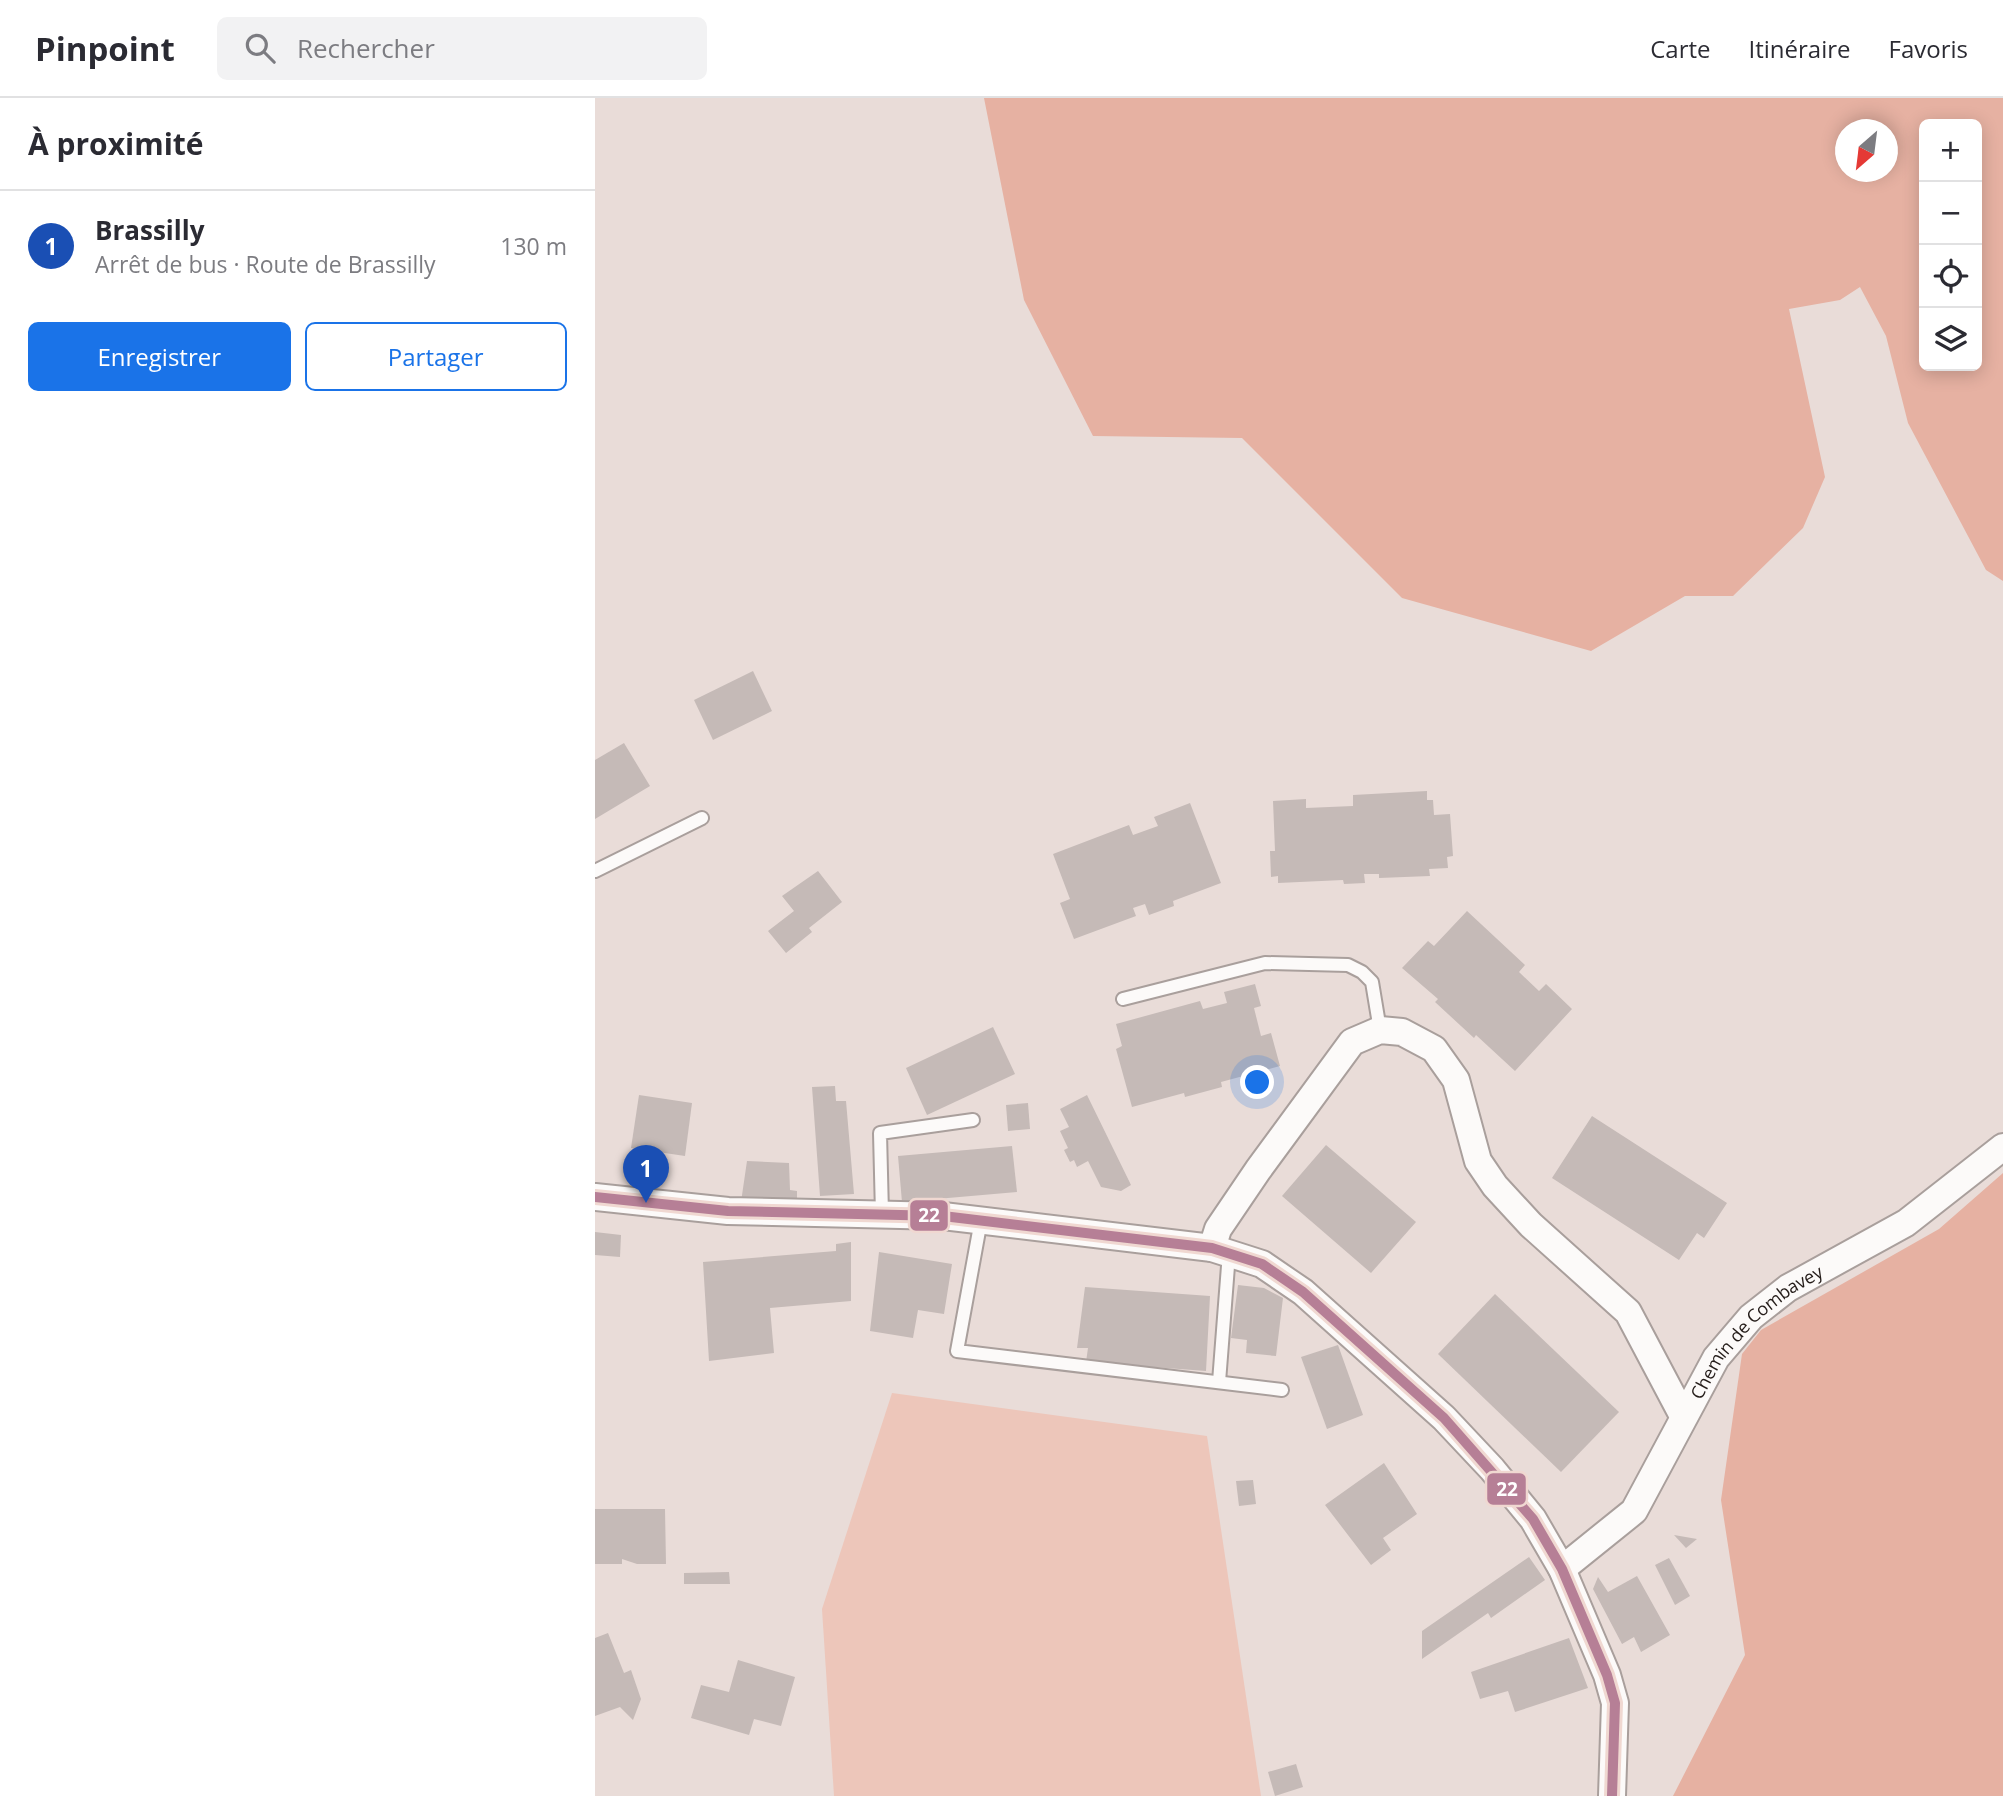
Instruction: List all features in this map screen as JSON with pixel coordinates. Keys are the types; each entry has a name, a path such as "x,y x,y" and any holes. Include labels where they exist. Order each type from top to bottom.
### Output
{"street":[{"path":"1220,1250 1218,1229 1352,1042 1380,1030 1402,1032 1434,1049 1456,1080 1478,1161 1495,1186 1531,1225 1627,1312 1683,1416"},
{"name":"Chemin de Combavey","path":"1562,1569 1634,1511 1683,1416 1732,1336 1788,1287 1906,1223 2003,1147"},
{"path":"595,1197 728,1211 943,1216 1220,1250 1262,1264 1292,1284 1444,1418 1492,1469 1533,1519 1562,1569 1607,1675 1615,1703 1612,1796"}],"lane":[{"path":"595,872 702,818"},
{"path":"1123,999 1265,963 1348,965 1362,972 1372,982 1380,1030"},
{"path":"882,1214 880,1133 973,1120"},
{"path":"981,1220 957,1351 1282,1390"},
{"path":"1219,1382 1220,1250"}],"shaded area":[{"path":"984,98 2003,98 2003,581 1986,570 1908,423 1886,336 1860,287 1840,300 1789,309 1825,477 1803,528 1733,596 1685,596 1591,651 1402,598 1242,438 1093,436 1024,300"},
{"path":"2003,1173 2003,1796 1673,1796 1745,1655 1721,1500 1742,1354 1761,1330 1939,1229"},
{"path":"892,1393 1207,1436 1261,1796 834,1796 822,1609"}],"building":[{"path":"753,671 772,711 713,740 694,700"},
{"path":"624,743 650,786 595,819 595,760"},
{"path":"1427,791 1427,800 1433,800 1434,815 1450,814 1453,856 1447,857 1448,868 1429,869 1430,876 1379,878 1379,874 1364,874 1365,883 1344,884 1343,880 1278,883 1278,876 1271,877 1270,851 1275,851 1273,801 1306,799 1306,808 1353,806 1353,795"},
{"path":"1190,803 1221,883 1173,901 1174,906 1149,915 1145,904 1133,908 1136,916 1074,939 1060,903 1070,899 1053,854 1129,825 1133,835 1158,826 1154,817"},
{"path":"818,871 842,902 809,928 812,932 786,953 768,931 794,911 782,896"},
{"path":"1467,911 1525,965 1519,972 1539,991 1546,984 1572,1009 1515,1071 1476,1035 1474,1038 1435,1002 1438,999 1402,968 1428,941 1434,946"},
{"path":"1255,984 1261,1006 1254,1008 1261,1036 1271,1033 1280,1066 1221,1082 1222,1087 1185,1097 1184,1093 1132,1107 1116,1049 1122,1046 1116,1024 1200,1001 1203,1009 1227,1003 1224,992"},
{"path":"993,1027 1015,1074 927,1115 906,1068"},
{"path":"835,1086 836,1101 846,1101 854,1194 820,1196 812,1087"},
{"path":"639,1095 692,1103 685,1156 631,1148"},
{"path":"1087,1095 1131,1185 1121,1191 1101,1187 1088,1161 1077,1167 1074,1160 1070,1162 1064,1150 1068,1148 1060,1131 1069,1127 1060,1109"},
{"path":"1028,1103 1030,1129 1008,1131 1006,1105"},
{"path":"1592,1116 1727,1203 1704,1238 1697,1233 1679,1260 1552,1178"},
{"path":"1326,1145 1416,1222 1371,1273 1282,1196"},
{"path":"1012,1146 1017,1192 902,1202 898,1156"},
{"path":"747,1161 789,1163 790,1190 797,1191 797,1203 741,1202"},
{"path":"595,1232 621,1235 620,1257 595,1255"},
{"path":"851,1242 851,1301 770,1308 774,1353 709,1361 703,1262 836,1251 836,1244"},
{"path":"879,1252 952,1264 944,1314 918,1310 913,1338 870,1331"},
{"path":"1238,1285 1264,1288 1283,1298 1276,1356 1246,1353 1247,1340 1231,1338"},
{"path":"1085,1287 1210,1296 1206,1371 1086,1362 1088,1348 1077,1348"},
{"path":"1495,1294 1619,1412 1561,1472 1438,1354"},
{"path":"1338,1345 1363,1415 1327,1429 1301,1357"},
{"path":"1384,1463 1417,1514 1383,1538 1391,1550 1371,1565 1325,1505"},
{"path":"1253,1480 1256,1504 1239,1506 1236,1481"},
{"path":"595,1509 665,1509 666,1564 637,1564 622,1559 622,1564 595,1564"},
{"path":"1674,1535 1697,1539 1686,1548"},
{"path":"1529,1557 1545,1580 1491,1618 1488,1613 1422,1659 1422,1631"},
{"path":"1669,1558 1690,1596 1675,1605 1655,1565"},
{"path":"729,1572 730,1584 684,1584 684,1573"},
{"path":"1637,1576 1670,1635 1641,1652 1634,1637 1622,1644 1593,1589 1598,1577 1608,1592"},
{"path":"608,1633 624,1673 631,1670 641,1699 633,1720 620,1707 595,1716 595,1638"},
{"path":"1569,1638 1588,1688 1515,1712 1508,1691 1480,1699 1471,1672"},
{"path":"738,1660 795,1677 781,1726 754,1719 749,1735 691,1718 701,1685 729,1692"},
{"path":"1296,1764 1303,1787 1275,1796 1268,1772"}],"transit line":[{"name":"22","path":"595,1197 728,1211 943,1216 1212,1248 1262,1264 1303,1292 1444,1418 1533,1519 1562,1569 1607,1675 1615,1703 1612,1796"}],"place":[{"name":"Brassilly","path":"646,1203"}]}
